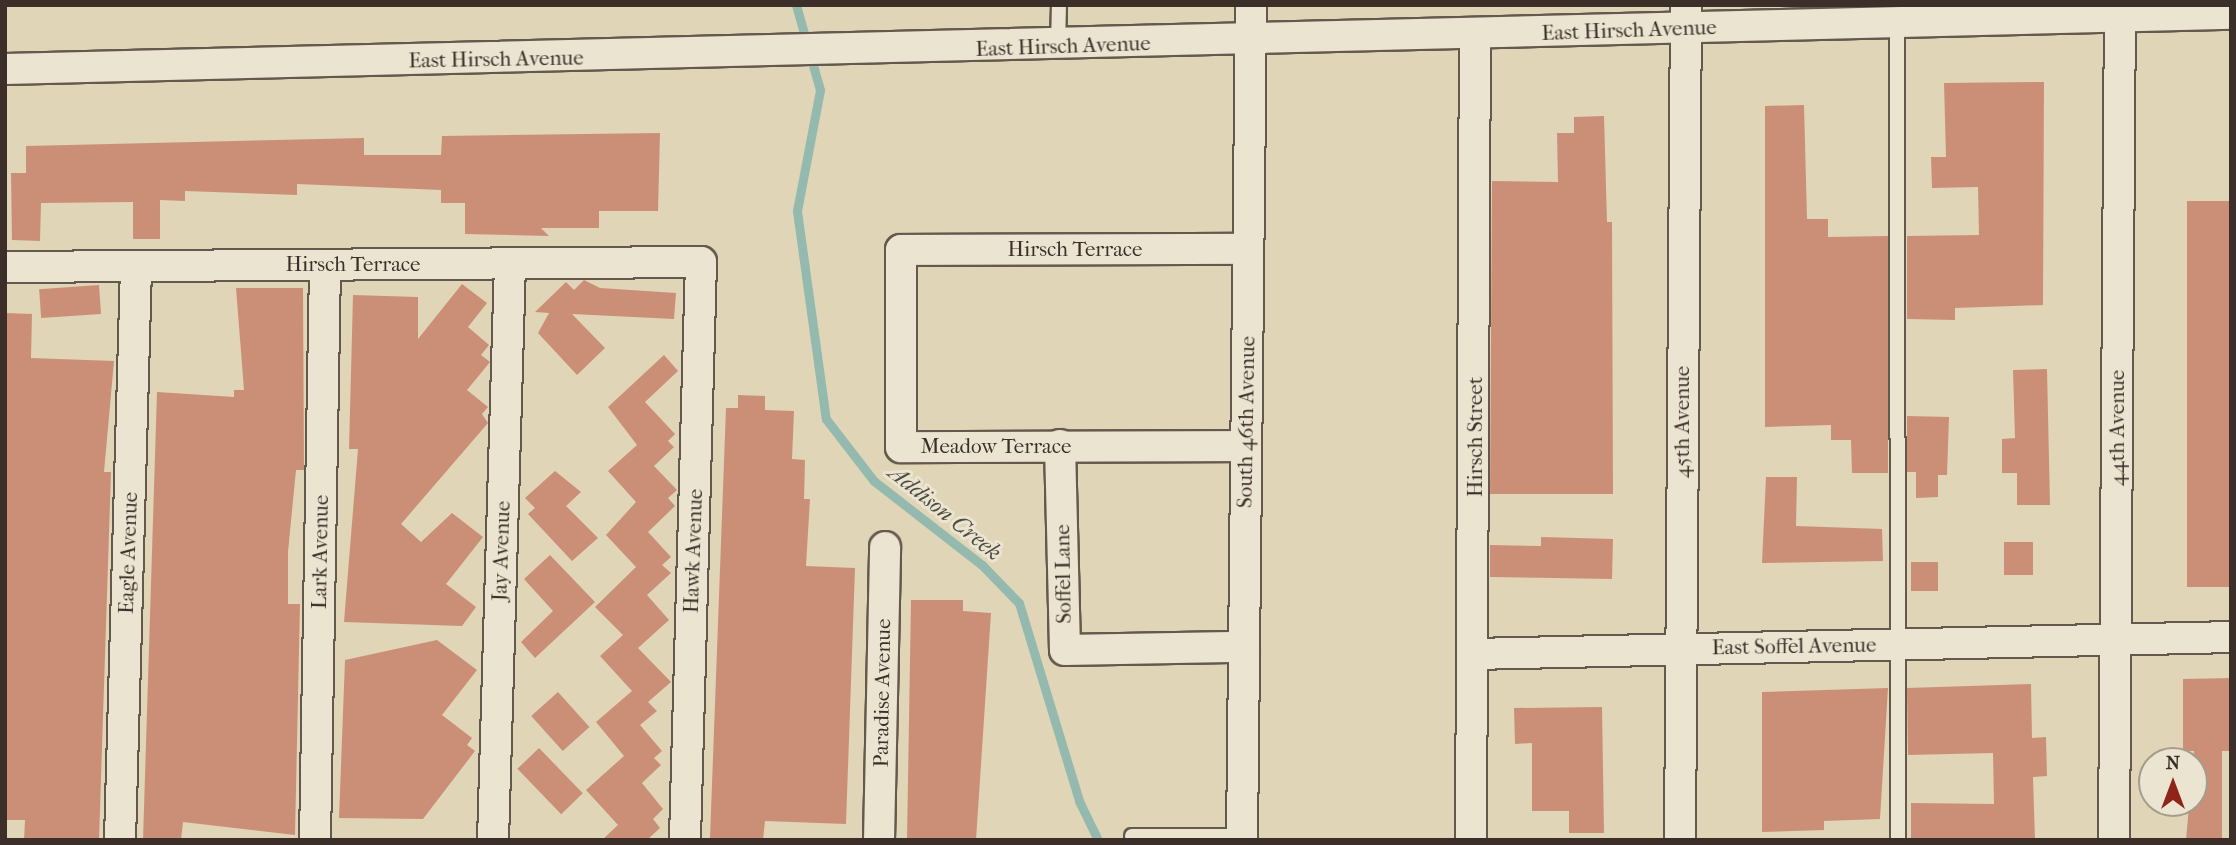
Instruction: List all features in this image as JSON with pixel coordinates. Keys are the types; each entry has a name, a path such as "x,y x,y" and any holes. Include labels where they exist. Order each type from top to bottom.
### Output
{"street":[{"name":"South 46th Avenue","path":"1242,838 1251,5"},
{"name":"East Hirsch Avenue","path":"5,69 775,54 1475,34 1686,17 1897,22 2120,10 2231,14"},
{"name":"44th Avenue","path":"2114,840 2120,10"},
{"name":"45th Avenue","path":"1680,840 1686,17"},
{"name":"Hirsch Street","path":"1471,840 1475,34"},
{"name":"Hirsch Terrace","path":"901,250 1248,249"},
{"name":"Meadow Terrace","path":"901,250 901,447 1246,446"},
{"name":"Hirsch Terrace","path":"5,267 701,262"},
{"name":"Hawk Avenue","path":"685,840 701,262"},
{"name":"Jay Avenue","path":"493,840 510,263"},
{"name":"Lark Avenue","path":"315,840 325,265"},
{"name":"Eagle Avenue","path":"120,840 136,266"},
{"name":"Soffel Lane","path":"1060,445 1065,650 1244,647"},
{"name":"Paradise Avenue","path":"879,840 886,547"},
{"name":"East Soffel Avenue","path":"1473,654 2231,636"}],"lane":[{"path":"1058,46 1059,5"},
{"path":"1897,22 1898,840"},
{"path":"1132,836 1242,838"}],"building":[{"path":"2044,82 2043,305 1955,308 1955,320 1907,319 1907,236 1979,235 1978,187 1932,188 1931,157 1946,157 1944,83"},
{"path":"1804,105 1807,219 1828,219 1828,237 1888,236 1888,473 1852,473 1851,440 1831,440 1831,425 1765,427 1765,106"},
{"path":"1604,116 1607,222 1612,222 1613,494 1490,494 1492,181 1558,182 1557,133 1574,133 1574,117"},
{"path":"660,133 658,211 599,211 599,228 541,228 549,236 465,234 465,203 441,203 441,190 297,184 297,195 185,191 185,201 160,200 160,239 133,239 133,202 41,203 40,241 12,240 11,173 26,173 26,146 364,138 364,155 441,155 442,136"},
{"path":"2187,201 2231,201 2231,587 2187,587"},
{"path":"584,280 600,288 676,293 674,319 572,314 605,348 577,375 538,333 549,313 535,312 566,282 574,290"},
{"path":"462,284 487,303 468,327 489,345 481,355 490,362 467,390 488,407 482,414 488,423 401,524 421,542 452,513 483,537 446,584 476,607 462,626 344,622 358,449 349,449 353,295 418,297 418,339"},
{"path":"99,285 101,314 41,318 39,289"},
{"path":"236,288 303,288 304,470 296,470 288,552 288,604 300,604 295,835 183,822 181,840 143,840 157,392 234,397 234,390 244,390"},
{"path":"5,313 32,314 31,358 114,361 104,472 111,472 99,840 24,840 25,820 5,820"},
{"path":"664,355 678,371 645,402 675,434 668,441 674,447 654,466 677,490 668,498 675,506 648,532 671,557 662,565 671,573 647,595 669,620 638,648 671,682 648,702 657,711 640,725 662,751 654,758 661,765 642,783 663,809 653,819 660,828 647,840 602,840 618,825 586,790 624,756 596,722 632,691 600,656 623,635 595,607 636,567 606,535 636,502 608,471 637,445 608,407"},
{"path":"2047,369 2050,505 2017,505 2017,473 2002,473 2002,439 2015,438 2013,370"},
{"path":"738,395 765,396 765,410 794,411 792,459 805,460 804,499 810,499 806,566 855,568 846,824 765,821 763,840 710,838 726,408 738,408"},
{"path":"1907,416 1949,417 1947,475 1938,475 1938,497 1916,498 1916,472 1907,472"},
{"path":"555,471 581,492 566,506 598,538 572,561 528,514 535,508 525,498"},
{"path":"1766,477 1797,477 1796,526 1882,529 1883,561 1762,563"},
{"path":"1541,537 1613,539 1612,579 1490,577 1490,545 1541,546"},
{"path":"2004,542 2033,542 2033,575 2004,575"},
{"path":"550,555 595,602 535,658 521,642 553,611 524,579"},
{"path":"1911,562 1938,562 1938,591 1911,591"},
{"path":"911,600 963,600 963,611 991,613 976,840 907,840"},
{"path":"437,640 477,670 442,715 472,738 467,745 475,751 423,819 339,818 345,660"},
{"path":"2231,678 2231,751 2222,751 2222,840 2186,840 2188,817 2208,817 2208,747 2183,747 2183,679"},
{"path":"2031,684 2032,738 2046,737 2047,776 2033,777 2035,840 1911,840 1911,803 1994,804 1993,753 1908,755 1907,688"},
{"path":"1888,688 1880,819 1824,821 1824,830 1762,832 1762,692"},
{"path":"558,692 589,727 563,751 531,716"},
{"path":"1602,707 1604,833 1569,833 1569,811 1532,811 1532,743 1515,744 1514,708"},
{"path":"539,748 583,793 561,814 517,769"}],"waterway":[{"name":"Addison Creek","path":"796,5 820,90 797,211 826,419 874,481 982,565 1019,603 1079,801 1098,840"}]}
